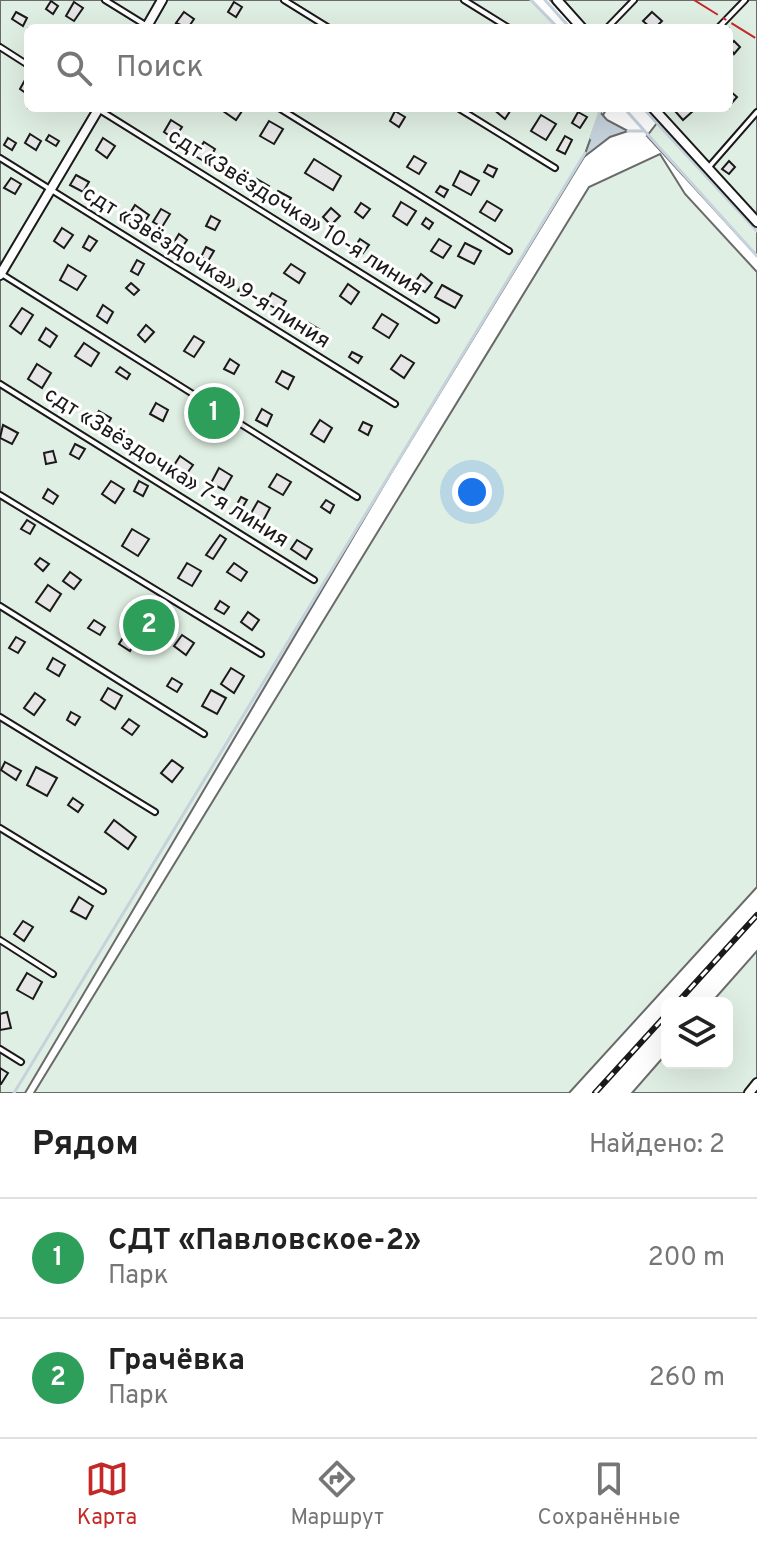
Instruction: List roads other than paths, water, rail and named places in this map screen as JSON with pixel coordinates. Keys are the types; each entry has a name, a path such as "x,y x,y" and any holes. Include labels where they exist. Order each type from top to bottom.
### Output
{"street":[{"path":"149,24 162,0"},
{"path":"561,2 579,24"},
{"path":"0,274 96,112"},
{"path":"657,112 757,222"},
{"path":"749,1093 757,1083"}],"lane":[{"path":"105,0 142,24"},
{"path":"284,0 323,24"},
{"path":"464,0 503,24"},
{"path":"611,24 634,0"},
{"path":"722,24 745,0"},
{"path":"0,47 24,62"},
{"name":"сдт «Звёздочка» 10-я линия","path":"104,112 436,320"},
{"path":"285,112 509,251"},
{"path":"464,112 555,168"},
{"path":"708,168 757,112"},
{"name":"сдт «Звёздочка» 9-я линия","path":"0,158 395,404"},
{"path":"0,274 357,497"},
{"name":"сдт «Звёздочка» 7-я линия","path":"0,384 314,580"},
{"path":"0,495 261,654"},
{"path":"0,606 204,734"},
{"path":"0,717 155,812"},
{"path":"0,828 103,891"},
{"path":"0,940 53,974"},
{"path":"0,1049 21,1062"}],"waterway":[{"path":"531,0 554,24"},
{"path":"545,0 566,24"},
{"path":"591,138 600,112"},
{"path":"628,112 757,256"},
{"path":"647,112 757,231"},
{"path":"628,131 643,131"},
{"path":"14,1093 585,153"}],"railway":[{"path":"682,997 757,915"},
{"path":"595,1093 661,1021"}],"place":[{"name":"СДТ «Павловское-2»","path":"214,413"},
{"name":"Грачёвка","path":"149,625"}]}
